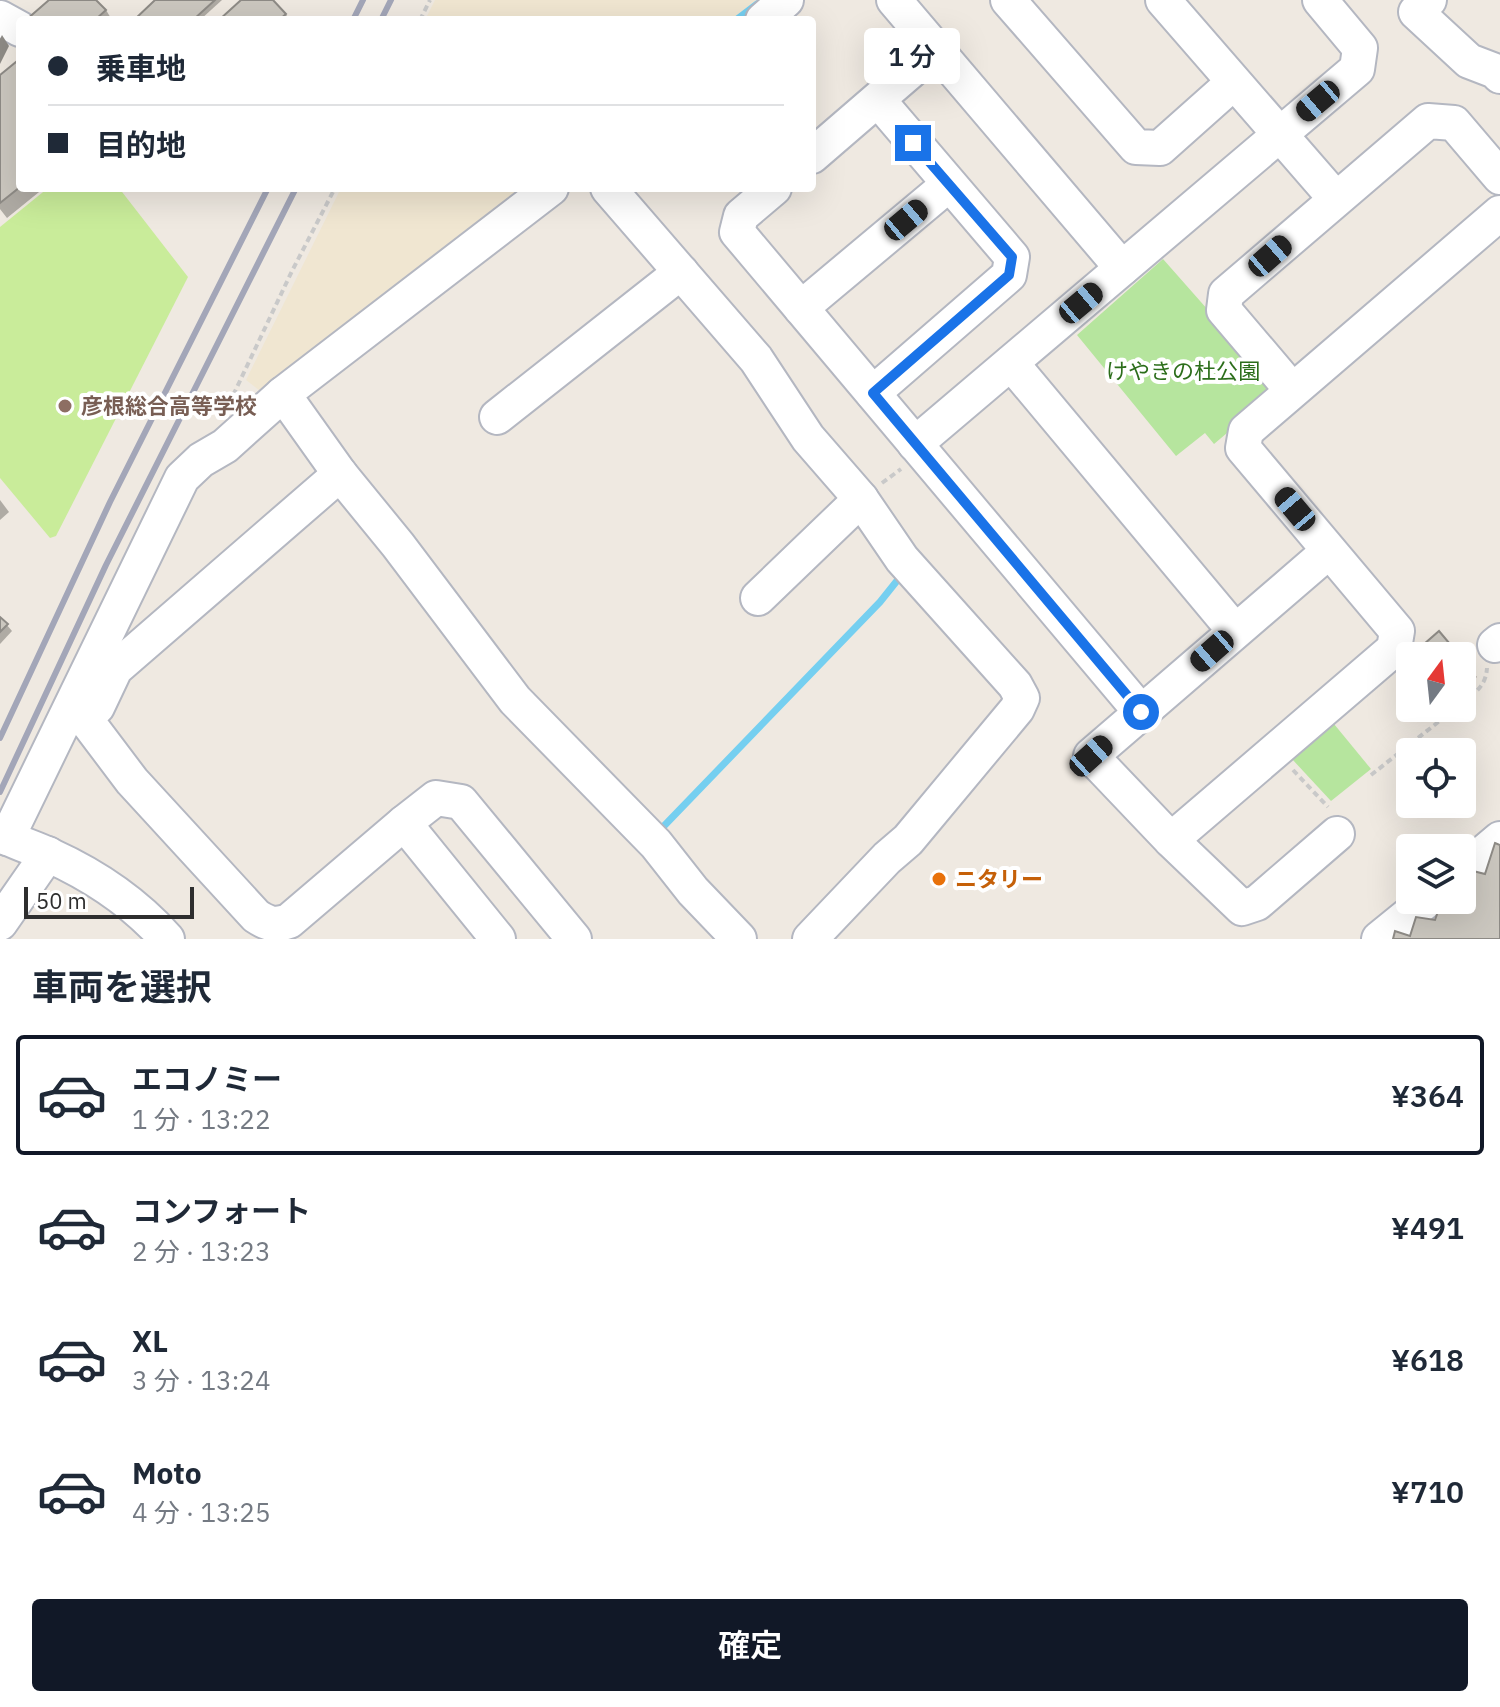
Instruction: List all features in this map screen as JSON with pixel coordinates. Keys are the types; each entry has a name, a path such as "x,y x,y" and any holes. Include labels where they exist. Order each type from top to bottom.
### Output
{"street":[{"path":"768,16 786,0"},
{"path":"894,0 1122,268"},
{"path":"1008,0 1136,147 1160,148 1233,83"},
{"path":"1163,0 1336,199"},
{"path":"909,456 1011,363 1357,69 1360,48 1320,0"},
{"path":"1429,0 1416,12 1469,61 1500,76"},
{"path":"816,153 936,49"},
{"path":"873,393 1009,275 1012,257 878,100"},
{"path":"1292,390 1224,310 1226,294 1428,121 1454,123 1500,177"},
{"path":"801,308 948,185"},
{"path":"80,716 182,478 201,460 225,446 283,394 546,192"},
{"path":"611,192 756,359 808,438 861,499 902,559 1015,685 1022,698 1017,709 908,840 810,939"},
{"path":"769,192 741,216 737,232 873,393 909,456 1141,712"},
{"path":"1171,840 1394,649 1397,631 1243,448 1246,431 1500,213"},
{"path":"497,417 681,272"},
{"path":"1011,363 1235,631"},
{"path":"283,394 340,474 515,700 656,844 693,891 739,939"},
{"path":"167,939 97,879 4,836 80,716 115,669 340,474"},
{"path":"758,598 861,499"},
{"path":"1329,551 1091,756 1171,840 1242,908 1257,903 1337,834"},
{"path":"80,716 132,781 256,916 268,923 289,921 436,798 461,802 574,939"},
{"path":"404,823 498,939"},
{"path":"1476,859 1500,839"},
{"path":"0,923 48,854"},
{"path":"1379,939 1410,914"}],"path":[{"path":"227,409 333,192"},
{"path":"861,499 909,456"},
{"path":"1476,692 1486,678 1487,652 1497,643"},
{"path":"1371,775 1438,722"},
{"path":"1275,751 1336,815 1337,834"}],"shaded area":[{"path":"435,0 756,0 736,16 427,16"},
{"name":"彦根総合高等学校","path":"339,192 520,192 268,397 246,380"}],"green space":[{"name":"彦根総合高等学校","path":"43,192 122,192 188,277 56,536 50,538 0,478 0,227"},
{"name":"けやきの杜公園","path":"1163,259 1268,378 1266,400 1214,444 1205,433 1176,456 1077,335"},
{"path":"1334,724 1371,769 1331,801 1292,759"}],"building":[{"path":"49,0 96,0 106,10 99,16 31,16"},
{"path":"155,0 215,0 197,16 138,16"},
{"path":"241,0 273,0 286,14 284,16 223,16"},
{"path":"16,62 16,190 0,203 0,75"},
{"path":"0,617 8,624 0,632"},
{"path":"1439,631 1448,642 1426,642"},
{"path":"1495,843 1500,845 1500,939 1393,939 1395,931 1410,936 1416,917 1435,920 1437,914 1476,914 1476,872 1485,874"}],"waterway":[{"path":"741,16 757,4"},
{"path":"662,828 880,602 900,577"}],"railway":[{"path":"355,16 363,0"},
{"path":"383,16 391,0"},
{"path":"0,738 110,502 266,192"},
{"path":"0,792 106,565 294,192"}],"place":[{"name":"彦根総合高等学校","path":"65,406"},
{"name":"ニタリー","path":"939,879"}],"route":[{"path":"913,143 1012,257 1009,275 873,393 1141,712"}]}
